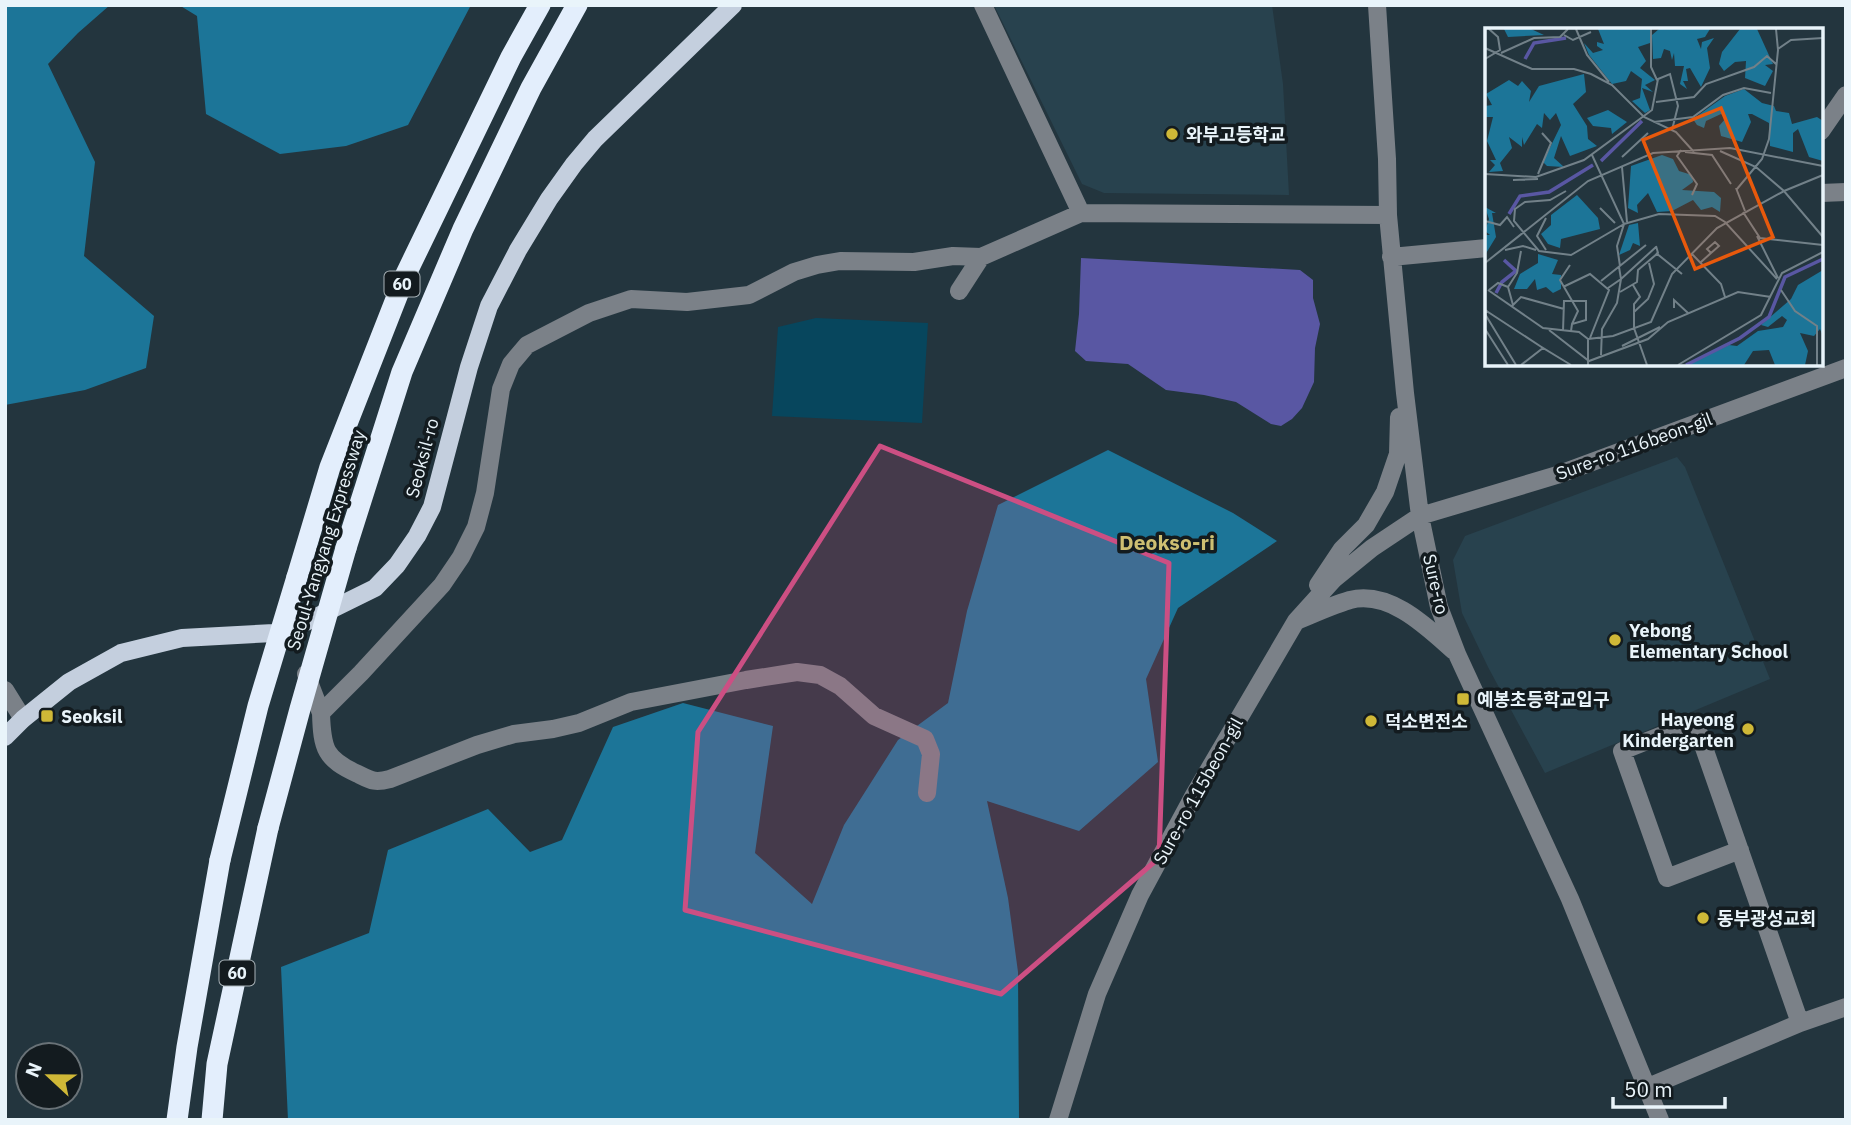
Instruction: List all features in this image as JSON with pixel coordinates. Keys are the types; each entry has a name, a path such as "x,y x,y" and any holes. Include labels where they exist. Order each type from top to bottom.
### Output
{"highway":[{"name":"Seoul-Yangyang Expressway","path":"177,1120 220,860 258,706 330,467 405,276 511,57 540,5"},
{"name":"Seoul-Yangyang Expressway","path":"212,1120 217,1064 268,828 346,548 402,372 469,217 531,88 577,5"}],"main road":[{"name":"Seoksil-ro","path":"5,737 69,682 121,653 182,638 274,633 306,622 375,588 397,565 417,536 432,507 469,367 489,306 549,199 595,139 733,5"}],"street":[{"path":"983,5 1081,213"},
{"name":"Sure-ro","path":"1377,5 1391,257 1405,393 1420,516 1439,607 1457,654 1565,888 1660,1120"},
{"path":"1823,128 1846,95"},
{"path":"1823,193 1846,192"},
{"path":"321,713 442,585 461,557 476,527 485,493 501,389 511,365 527,345 589,313 631,299 687,302 749,295 794,272 841,261 914,262 953,256 981,257 1081,213 1388,215"},
{"path":"1391,257 1485,248"},
{"path":"959,291 981,257"},
{"name":"Sure-ro 116beon-gil","path":"1420,516 1557,475 1846,368"},
{"path":"1298,619 1324,573 1342,549 1366,525 1385,492 1398,454 1399,417 1405,393"},
{"name":"Sure-ro 115beon-gil","path":"1058,1120 1097,994 1140,895 1194,795 1298,619 1334,579 1372,548 1420,516"},
{"path":"1298,619 1352,600 1374,600 1392,606 1421,622 1457,654"},
{"path":"306,622 312,634 306,676 321,713 321,736 329,755 340,766 377,783 477,745 514,734 579,723 631,702 797,672 820,675 841,686 874,716 925,739 931,754 927,793"},
{"path":"5,690 23,719"},
{"path":"1740,850 1667,878 1622,751 1695,722 1740,850 1800,1023"},
{"path":"1648,1087 1800,1023 1846,1007"}],"highlighted area":[{"path":"880,446 1169,563 1159,858 1001,994 685,910 698,732"}],"shaded area":[{"path":"5,5 110,5 48,64 95,162 84,256 154,316 146,368 85,390 5,405"},
{"path":"179,5 471,5 408,125 346,146 280,154 206,114 197,16"},
{"name":"와부고등학교","path":"994,5 1272,5 1283,84 1289,195 1104,193 1082,184"},
{"path":"1081,258 1300,270 1313,280 1313,298 1320,324 1315,348 1314,382 1302,408 1281,426 1271,424 1236,402 1166,390 1128,364 1086,361 1075,351"},
{"path":"816,318 928,323 922,423 772,416 778,327"},
{"path":"1108,450 1233,513 1277,541 1178,608 1146,679 1158,762 1079,831 987,801 1008,898 1018,972 1019,1120 288,1120 281,967 369,933 388,850 488,809 530,852 562,840 613,727 683,703 773,726 755,853 812,904 844,825 898,740 948,703 967,611 998,505"},
{"name":"Yebong Elementary School","path":"1677,457 1685,467 1770,679 1545,773 1462,613 1453,560 1465,536"}],"place":[{"name":"와부고등학교","path":"1172,134"},
{"name":"Yebong Elementary School","path":"1615,640"},
{"name":"예봉초등학교입구","path":"1463,699"},
{"name":"Seoksil","path":"47,716"},
{"name":"덕소변전소","path":"1371,721"},
{"name":"Hayeong Kindergarten","path":"1748,729"},
{"name":"동부광성교회","path":"1703,918"}],"district":[{"name":"Deokso-ri","path":"1167,542"}]}
